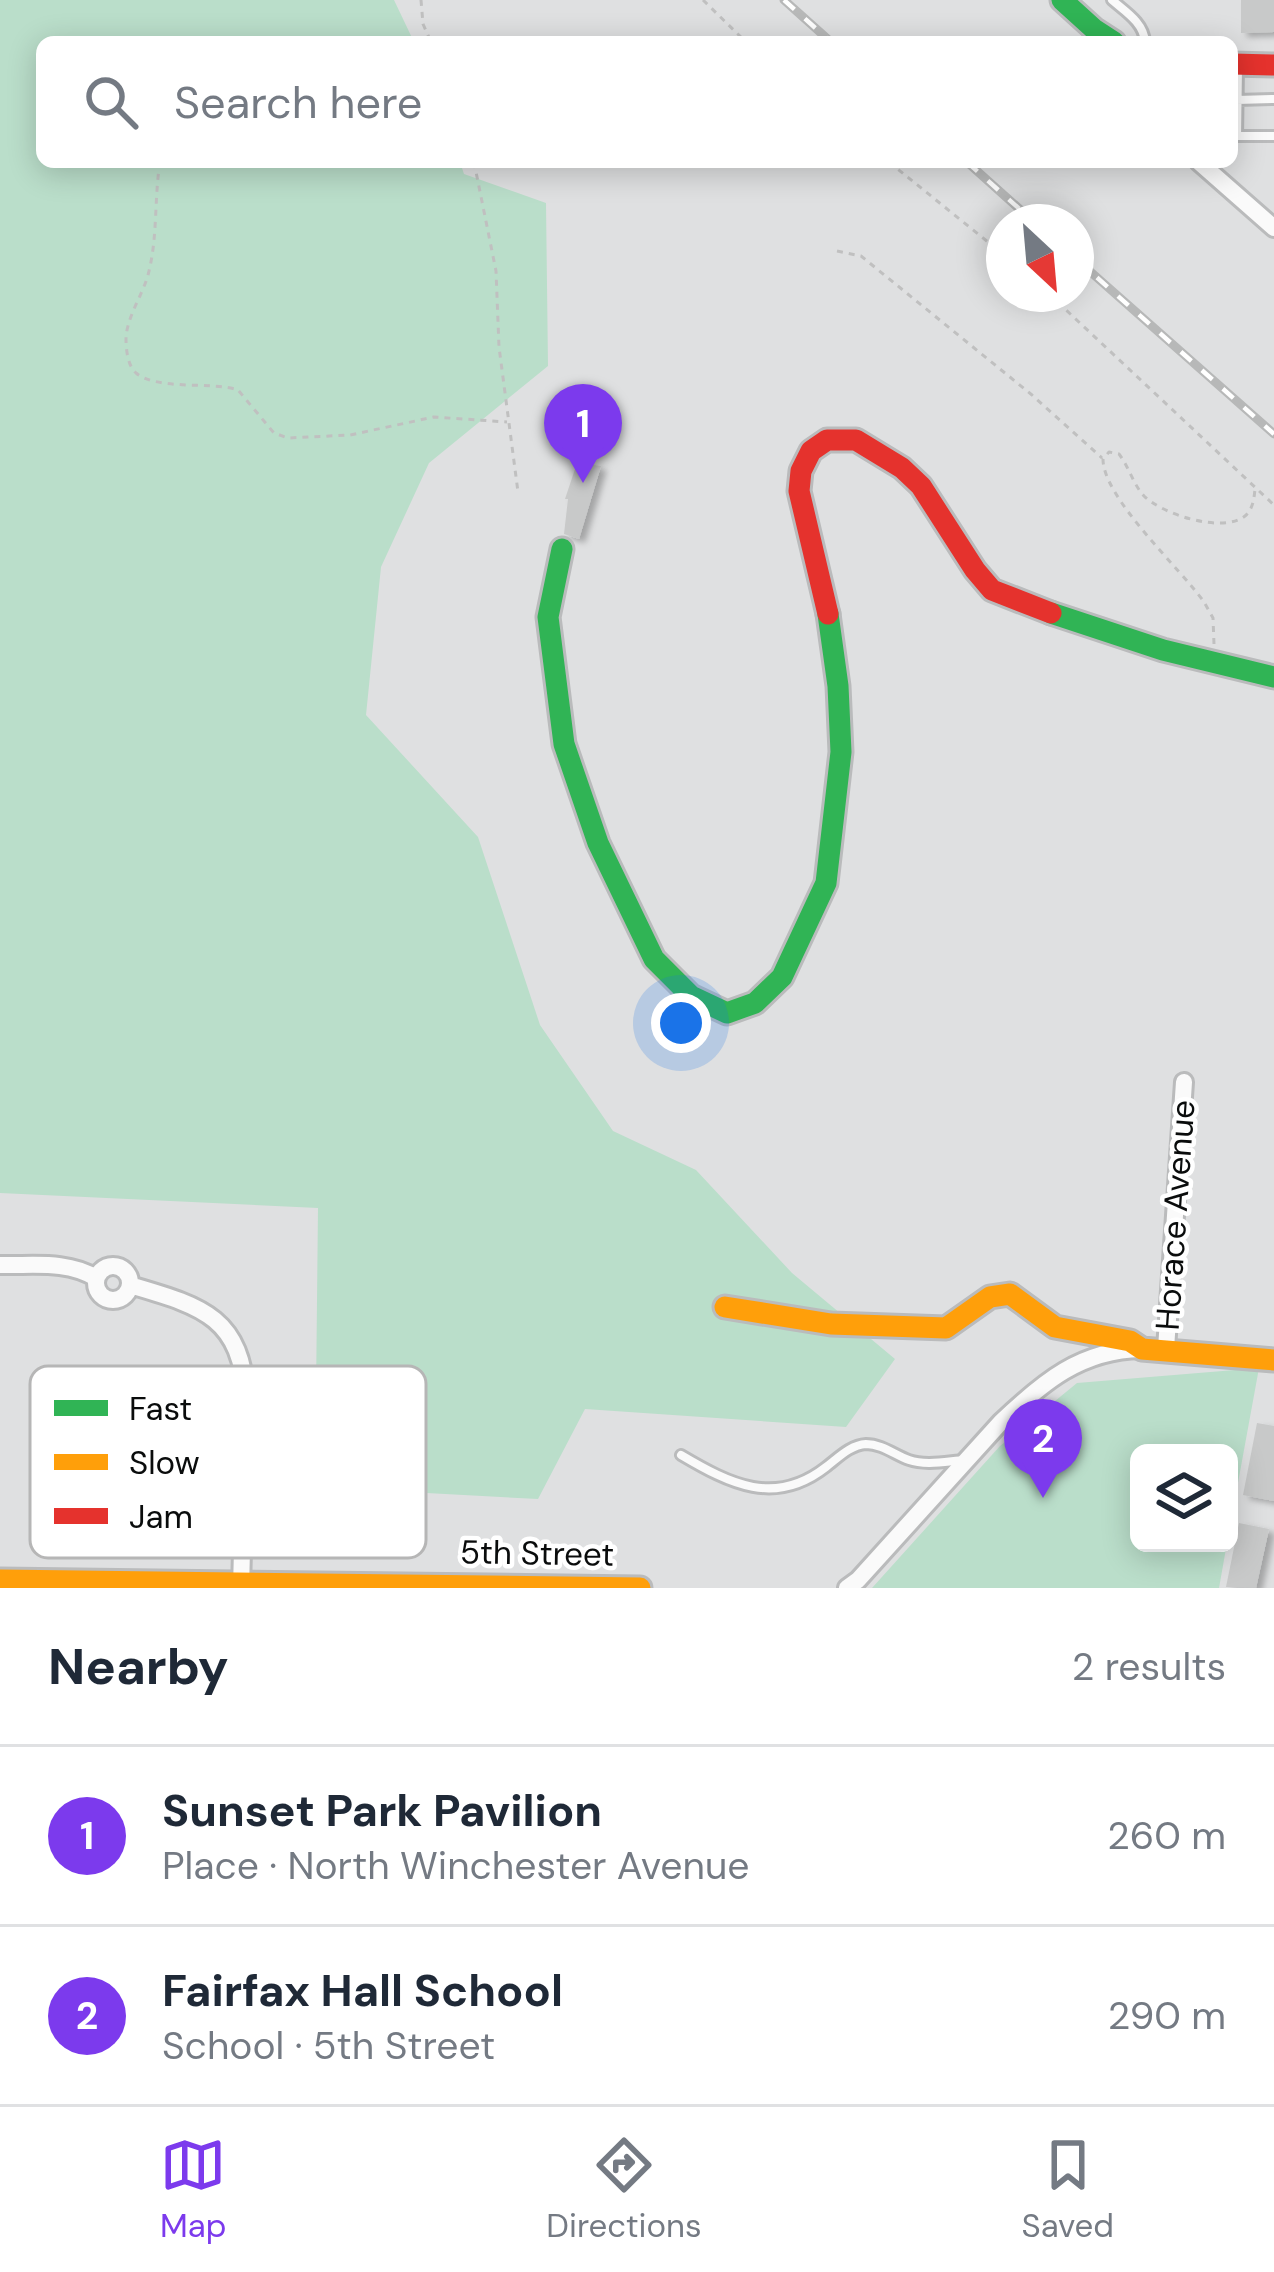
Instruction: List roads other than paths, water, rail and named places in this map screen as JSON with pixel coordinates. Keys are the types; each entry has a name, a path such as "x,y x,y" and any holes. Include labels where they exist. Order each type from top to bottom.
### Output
{"street":[{"path":"1062,0 1105,36"},
{"path":"1238,64 1274,65"},
{"path":"1206,168 1274,228"},
{"path":"562,549 548,616 564,744 598,843 654,958 691,997 727,1012 754,1003 782,977 826,883 841,752 838,686 829,620 799,491 801,471 811,451 826,440 856,440 902,468 921,486 992,590 1140,642 1274,677"},
{"name":"Horace Avenue","path":"1166,1349 1184,1082"},
{"path":"0,1265 59,1265 85,1271 96,1278 98,1292 108,1300 122,1298 130,1285 166,1294 206,1312 226,1329 243,1366"},
{"path":"724,1307 831,1324 946,1328 990,1297 1010,1294 1054,1327 1130,1341 1142,1349"},
{"path":"848,1588 1027,1398 1094,1355 1121,1349 1166,1349 1274,1360"},
{"name":"5th Street","path":"0,1580 640,1588"}],"lane":[{"path":"1112,0 1137,22 1144,36"},
{"path":"1238,100 1259,104 1274,99 1274,109"},
{"path":"1259,123 1259,136"},
{"path":"1238,136 1274,136"},
{"path":"681,1455 719,1478 751,1488 811,1479 850,1449 869,1444 912,1461 966,1460"}],"railway":[{"path":"784,0 824,36"},
{"path":"974,168 1014,204"},
{"path":"1094,275 1274,434"}],"place":[{"name":"Sunset Park Pavilion","path":"583,483"},
{"name":"Fairfax Hall School","path":"1043,1498"}]}
